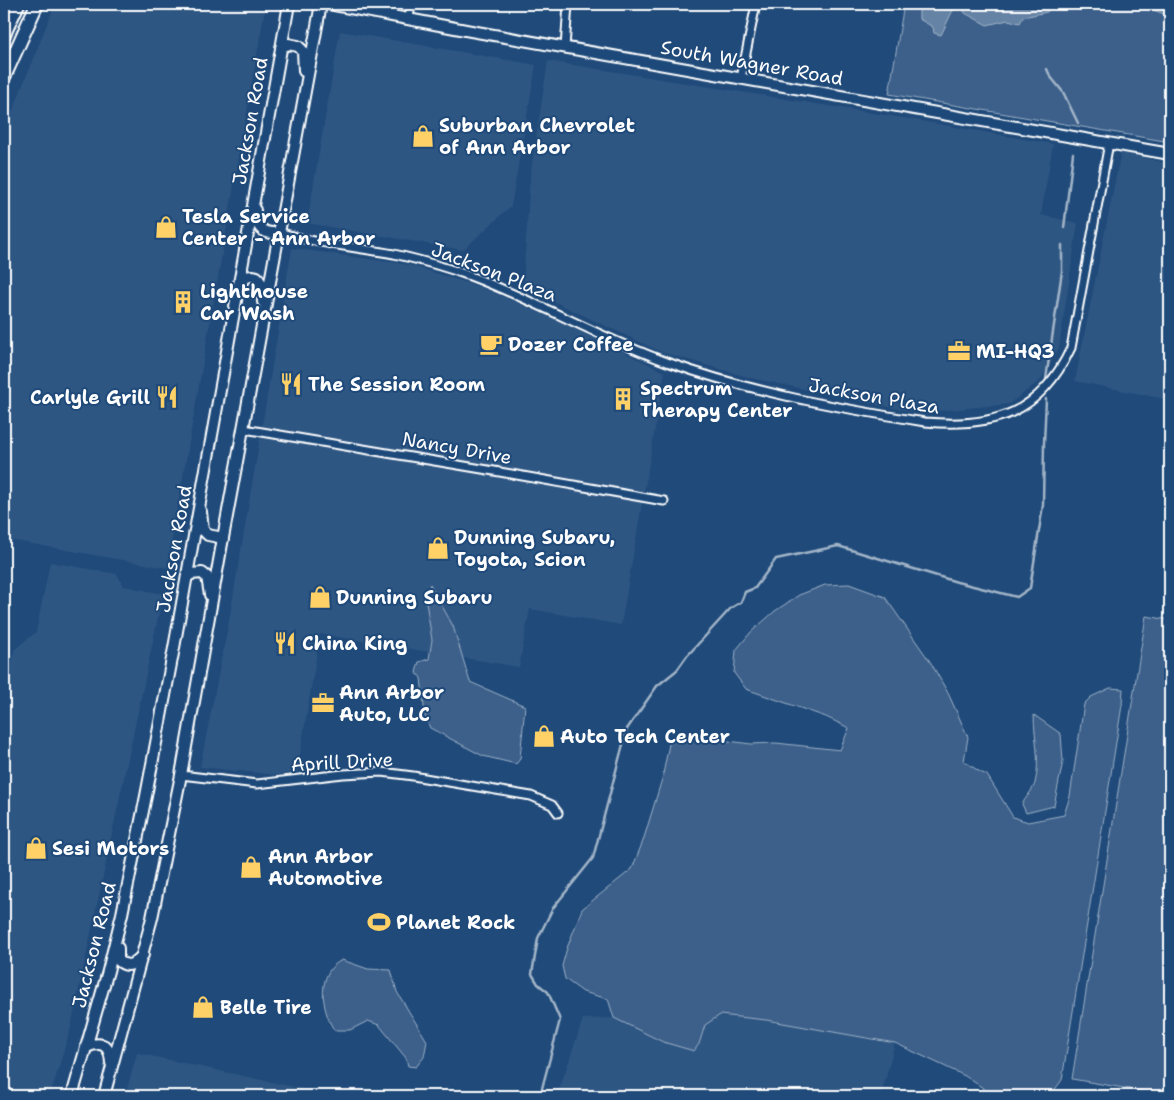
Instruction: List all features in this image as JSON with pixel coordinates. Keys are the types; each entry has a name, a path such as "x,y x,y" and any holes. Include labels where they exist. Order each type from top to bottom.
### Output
{"highway":[{"path":"4,34 18,4"},
{"path":"4,77 37,4"}],"main road":[{"name":"Jackson Road","path":"72,1096 122,914 186,577 289,4"},
{"path":"104,1096 144,954 181,775 321,4"},
{"name":"South Wagner Road","path":"329,4 565,48 1170,154"},
{"path":"281,48 288,44 294,44 303,51 304,97"},
{"path":"255,190 257,225 268,233 279,232"},
{"path":"238,285 245,277 250,276 260,280 262,285 264,321"},
{"path":"200,498 203,530 208,535 223,538"},
{"path":"186,577 196,572 202,572 207,577 210,611"},
{"path":"122,914 118,960 129,966 144,954"},
{"path":"87,1046 96,1043 103,1044 108,1048 111,1054 111,1072"}],"street":[{"path":"409,18 411,4"},
{"path":"565,48 568,4"},
{"path":"742,78 756,4"},
{"name":"Jackson Plaza","path":"279,232 433,264 492,285 637,351 668,363 777,395 924,422 971,423 1024,408 1049,386 1062,368 1071,348 1109,143"},
{"name":"Nancy Drive","path":"244,429 494,470 664,501"},
{"name":"Aprill Drive","path":"181,775 257,784 343,774 382,772 530,796 552,805 558,813"}],"shaded area":[{"path":"55,4 239,4 265,9 167,568 4,539 4,133"},
{"path":"904,4 1170,4 1170,142 889,94"},
{"path":"919,4 1053,4 1047,12 1023,17 1020,23 1008,20 987,25 965,13 962,8 953,10 941,35 934,33 933,27 919,19"},
{"path":"1138,4 1170,4 1170,25 1164,14"},
{"name":"Suburban Chevrolet of Ann Arbor","path":"340,31 536,65 511,206 463,250 307,223"},
{"path":"548,61 1053,144 1041,215 1078,223 1059,348 1041,380 1009,404 917,413 751,378 661,352 523,287 530,177"},
{"path":"1121,152 1170,164 1170,400 1075,381"},
{"path":"292,248 410,265 483,288 546,315 665,372 621,625 530,609 519,667 320,634 297,772 277,775 200,767 229,621"},
{"path":"50,562 117,574 124,586 163,594 71,1027 50,1096 4,1096 4,710 14,650 36,632"},
{"path":"430,584 453,626 470,682 525,706 520,759 516,764 483,756 430,728 425,716 421,678 416,672 419,662 429,659 432,640 426,602"},
{"path":"849,584 885,597 931,663 948,693 968,737 964,761 987,775 1013,817 1028,822 1064,815 1070,796 1084,704 1091,697 1110,688 1123,689 1062,1080 1050,1096 995,1096 965,1076 895,1043 766,1020 720,1015 705,1025 699,1044 694,1051 663,1042 614,1018 608,999 583,992 565,979 562,966 582,909 632,869 643,841 662,779 669,744 683,735 751,744 776,743 840,750 849,728 826,717 746,689 734,673 736,650 751,632 775,611 799,595 825,585"},
{"path":"1146,616 1170,620 1170,1096 1072,1079"},
{"path":"1034,715 1061,734 1063,761 1054,806 1026,813 1022,804 1034,786 1037,774"},
{"path":"342,960 368,969 391,970 397,992 427,1041 424,1057 416,1067 408,1066 406,1058 379,1025 368,1021 350,1030 334,1030 326,1012 323,992 328,973"},
{"path":"720,1015 766,1020 895,1043 881,1096 557,1096 583,1019 614,1018 663,1042 699,1044 705,1025"},
{"path":"137,1053 336,1096 125,1096"}],"waterway":[{"path":"1047,69 1050,76 1063,92 1078,123"},
{"path":"1064,228 1073,153"},
{"path":"1046,379 1062,271 1062,245"},
{"path":"540,1096 560,1020 548,992 538,984 532,974 538,938 553,908 593,858 627,729 657,686 677,670 687,656 731,608 741,602 745,592 755,588 776,559 838,546 957,582 1017,597 1030,588 1043,505 1046,399"}],"place":[{"name":"Suburban Chevrolet of Ann Arbor","path":"423,136"},
{"name":"Tesla Service Center - Ann Arbor","path":"166,227"},
{"name":"Lighthouse Car Wash","path":"183,302"},
{"name":"Dozer Coffee","path":"491,344"},
{"name":"MI-HQ3","path":"959,351"},
{"name":"The Session Room","path":"291,384"},
{"name":"Carlyle Grill","path":"167,397"},
{"name":"Spectrum Therapy Center","path":"623,399"},
{"name":"Dunning Subaru, Toyota, Scion","path":"438,548"},
{"name":"Dunning Subaru","path":"320,597"},
{"name":"China King","path":"285,643"},
{"name":"Ann Arbor Auto, LLC","path":"323,703"},
{"name":"Auto Tech Center","path":"544,736"},
{"name":"Sesi Motors","path":"36,848"},
{"name":"Ann Arbor Automotive","path":"251,867"},
{"name":"Planet Rock","path":"379,922"},
{"name":"Belle Tire","path":"203,1007"}]}
